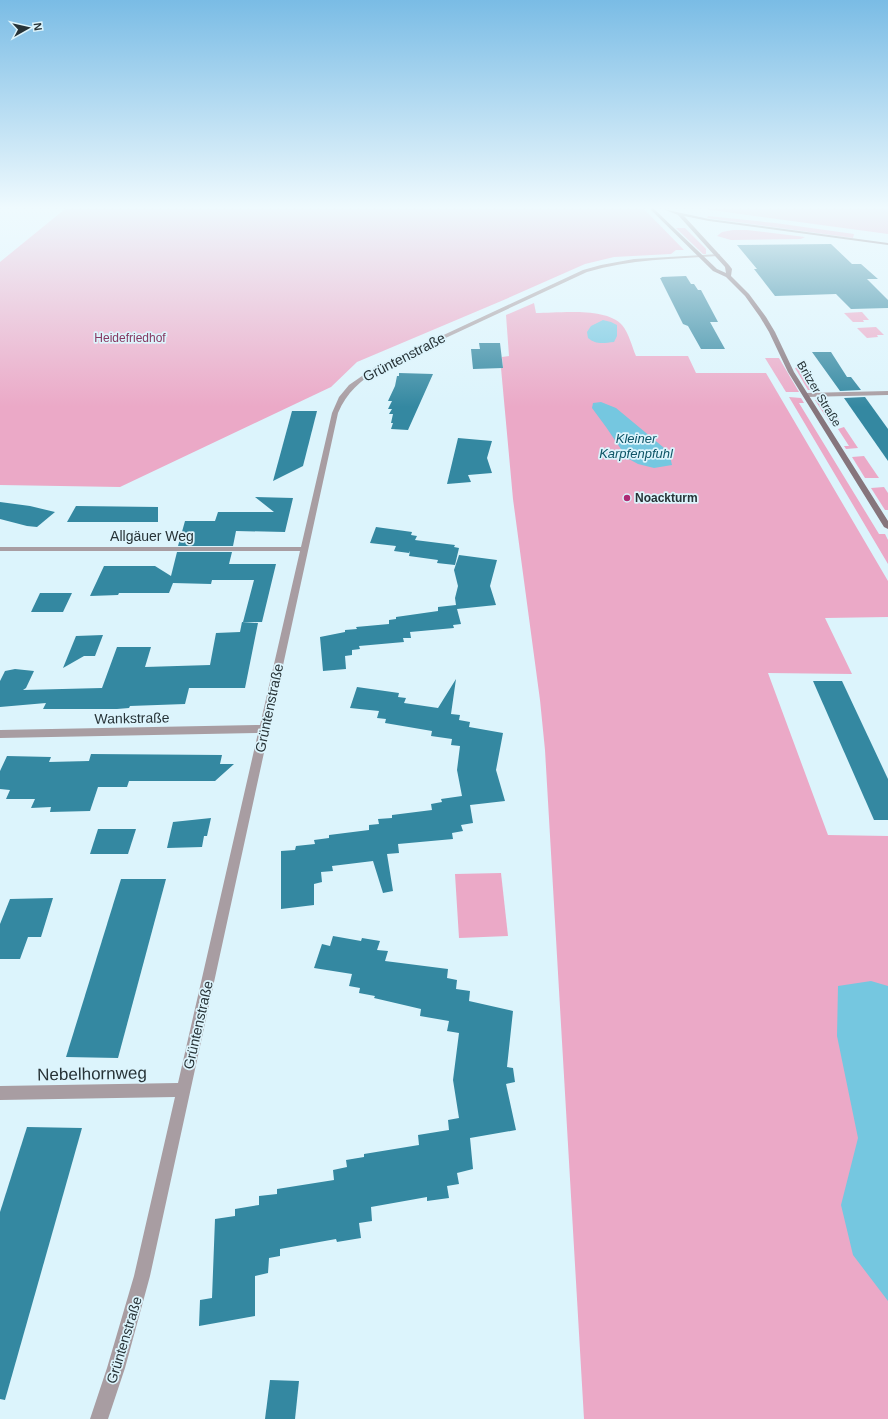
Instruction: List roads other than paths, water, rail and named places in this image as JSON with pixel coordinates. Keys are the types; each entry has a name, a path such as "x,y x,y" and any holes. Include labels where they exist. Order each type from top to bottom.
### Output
{"main road":[{"name":"Britzer Straße","path":"728,276 747,295 763,316 791,372 888,527"}],"street":[{"name":"Grüntenstraße","path":"99,1419 116,1368 142,1276 335,413 343,394 350,385 377,368 576,275"},
{"path":"806,395 888,393"},
{"name":"Allgäuer Weg","path":"0,549 304,549"},
{"name":"Wankstraße","path":"0,734 264,729"},
{"name":"Nebelhornweg","path":"0,1093 184,1090"}],"water":[{"path":"603,320 617,325 617,336 614,342 597,343 588,338 587,332 591,326"},
{"name":"Kleiner Karpfenpfuhl","path":"601,402 616,408 669,452 672,465 654,468 638,464 627,458 592,408 593,403"},
{"path":"871,981 888,986 888,1301 853,1255 841,1205 858,1138 837,1036 838,986"}],"place":[{"name":"Noackturm","path":"627,498"}],"park label":[{"name":"Heidefriedhof","path":"130,338"}]}
